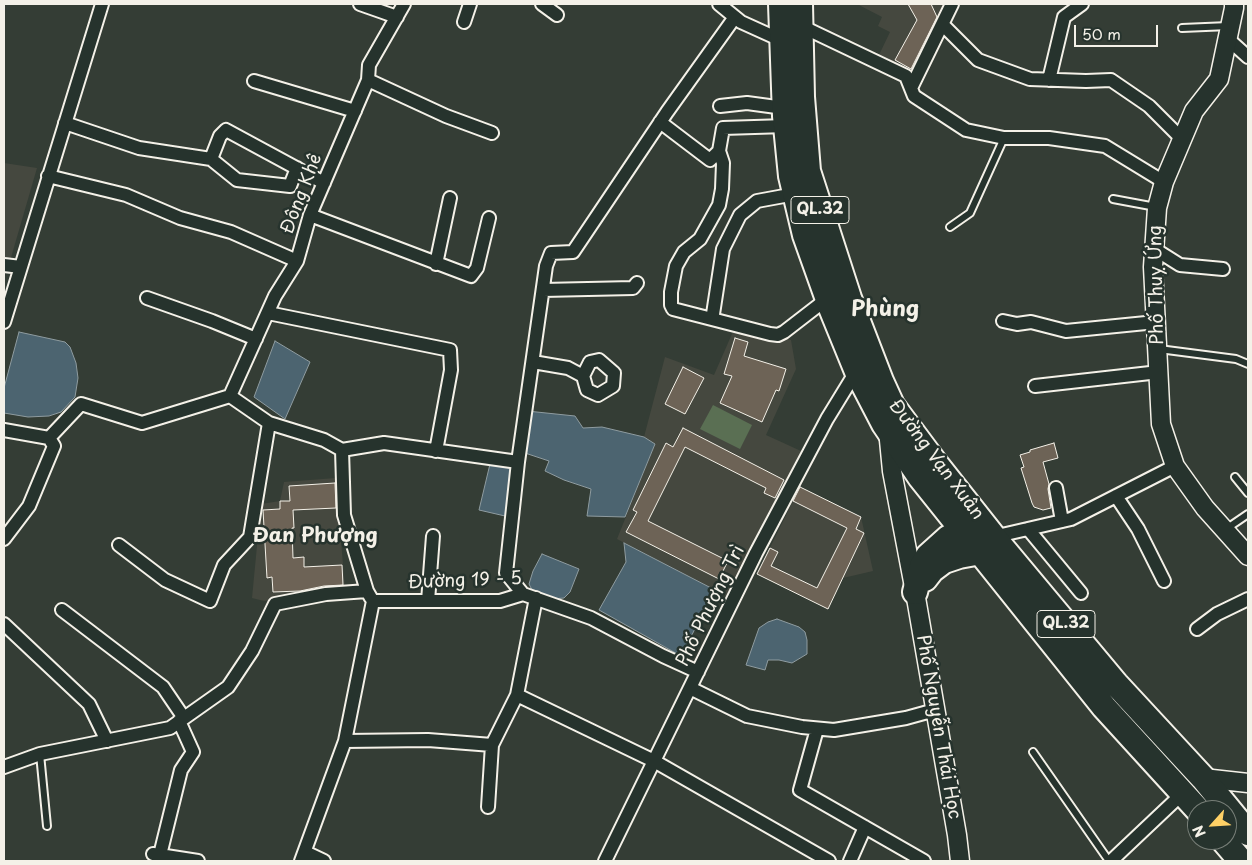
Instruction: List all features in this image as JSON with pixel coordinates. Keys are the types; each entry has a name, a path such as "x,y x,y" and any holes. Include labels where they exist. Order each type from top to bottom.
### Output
{"highway":[{"name":"Đường Vạn Xuân","path":"791,24 785,117 791,176 805,235 857,370 920,477 962,530 987,544 1104,707 1190,800"},
{"name":"Đường Vạn Xuân","path":"791,24 802,97 808,171 849,298 892,405 897,440 987,544 1203,778 1248,833"},
{"path":"915,592 922,566 928,556 948,538 962,530"},
{"path":"915,592 932,570 944,561 987,544"},
{"path":"1232,850 1241,861"}],"street":[{"path":"4,322 102,4"},
{"path":"360,4 397,16"},
{"name":"Đông Khê","path":"230,396 275,296 297,261 310,215 368,80 370,65 404,4"},
{"path":"464,22 470,4"},
{"path":"542,4 557,15"},
{"path":"719,4 741,22 791,24 906,76 914,96 966,130 1004,138 1049,138 1105,146 1164,182"},
{"path":"911,88 952,4"},
{"path":"1049,80 1064,17 1082,4"},
{"name":"Phố Thuỵ Ứng","path":"1234,4 1219,79 1194,111 1164,182 1157,208 1153,248 1161,424 1174,466 1205,508 1248,556"},
{"path":"523,594 506,573 518,462 542,290 550,253 573,252 660,122 735,17"},
{"path":"942,25 978,60 1030,79 1111,80 1148,106 1182,139"},
{"path":"1229,33 1248,57"},
{"path":"368,80 446,116 492,133"},
{"path":"254,81 355,111"},
{"path":"720,106 747,103 785,117"},
{"path":"785,117 723,128 719,151 723,163 719,205 700,239 684,252 676,266 670,300 673,309 770,334 778,334 784,332 828,298"},
{"path":"660,122 710,160 719,151"},
{"path":"64,123 139,148 210,159 236,180 290,186 296,168"},
{"path":"210,159 220,136 226,130 324,183"},
{"path":"48,176 126,195 180,218 231,232 297,261"},
{"path":"714,314 723,249 740,215 757,201 795,194"},
{"path":"436,264 450,198"},
{"path":"310,215 472,276 477,268 489,218"},
{"path":"1153,248 1180,265 1222,270"},
{"path":"4,265 21,267"},
{"path":"542,290 633,288 637,284"},
{"path":"146,298 256,339"},
{"path":"268,313 450,350 451,370 436,451"},
{"path":"1003,321 1017,324 1031,322 1066,331 1156,322"},
{"path":"533,362 568,368 583,376"},
{"name":"Phố Phượng Trì","path":"605,861 756,553 827,419 857,370"},
{"path":"1035,386 1159,372"},
{"path":"49,438 81,404 142,423 230,396 269,423 324,440 342,450 384,443 518,462"},
{"path":"118,545 165,580 210,601 224,565 250,537 269,423"},
{"path":"4,430 49,438 54,446 29,506 4,538"},
{"name":"Phố Nguyễn Thái Học","path":"897,440 915,592 960,861"},
{"path":"324,861 303,857 345,741 370,596 344,515 342,450"},
{"path":"987,544 1028,529 1071,519 1174,466"},
{"path":"1056,488 1062,521"},
{"path":"1116,496 1138,529 1164,581"},
{"path":"1028,529 1081,593"},
{"path":"428,601 433,536"},
{"name":"Đường 19 - 5","path":"182,720 228,687 252,651 275,604 326,594 428,601 500,601 523,594 591,618 698,672"},
{"path":"488,807 492,744 518,695 536,598"},
{"path":"1197,629 1217,614 1248,599"},
{"path":"62,610 163,687 182,720 193,752 181,770 156,855 198,861"},
{"path":"4,624 89,704 107,740"},
{"path":"690,688 747,716 817,729 834,730 869,725 935,710"},
{"path":"518,695 654,761 829,861"},
{"path":"4,767 40,754 170,728 182,720"},
{"path":"817,729 800,790 924,861"},
{"path":"345,741 428,740 492,744"},
{"path":"1203,778 1248,783"},
{"path":"1110,861 1187,804"},
{"path":"850,861 865,827"}],"lane":[{"path":"1182,28 1229,33"},
{"path":"950,227 970,213 1004,138"},
{"path":"1113,199 1157,208"},
{"path":"1157,348 1236,359 1248,364"},
{"path":"1235,476 1248,493"},
{"path":"1225,530 1248,514"},
{"path":"1032,752 1110,861"},
{"path":"40,754 47,826"}],"shaded area":[{"path":"857,4 950,4 917,73 879,55 890,32 878,26 882,17"},
{"path":"4,163 37,168 10,261 4,260"},
{"path":"735,327 791,340 796,369 766,435 801,451 726,596 617,539 655,444 644,437 665,357 714,375"},
{"path":"336,478 345,590 264,601 252,598 261,504 280,501 284,482"},
{"path":"800,487 861,517 873,571 843,578 828,609 757,574"}],"green space":[{"path":"713,405 752,425 740,449 700,429"}],"water":[{"path":"19,332 65,342 70,347 76,363 78,378 75,397 61,412 49,416 28,417 4,413 4,388"},
{"path":"275,341 310,362 285,419 254,397"},
{"path":"527,411 575,416 583,428 602,427 644,437 655,444 625,517 587,516 591,489 545,471 549,461 522,452"},
{"path":"490,464 511,468 505,516 479,510"},
{"path":"624,543 715,590 681,656 599,610 626,562"},
{"path":"542,554 579,569 570,592 564,598 552,599 539,595 532,590 529,584"},
{"path":"777,619 799,627 805,632 807,654 792,663 768,660 765,670 746,665 759,628"}],"building":[{"path":"908,4 931,4 937,17 911,69 895,60 917,20"},
{"path":"735,338 748,342 744,356 786,369 779,391 776,390 762,422 720,403 732,376 724,374"},
{"path":"683,367 704,378 685,414 665,404"},
{"path":"683,428 784,480 775,498 764,493 766,488 685,447 648,521 728,561 719,579 626,532 637,512 633,510 666,443 673,447"},
{"path":"1054,443 1058,458 1043,462 1049,484 1051,508 1043,510 1034,507 1032,503 1021,468 1024,467 1020,455"},
{"path":"335,483 336,508 293,510 293,558 304,557 304,567 342,565 343,585 324,586 300,591 273,592 272,577 267,578 263,510 280,509 280,501 290,501 289,486"},
{"path":"800,487 861,517 856,529 864,533 828,609 757,574 770,548 778,552 771,566 817,588 847,528 793,501"}],"district":[{"name":"Phùng","path":"885,310"},
{"name":"Đan Phượng","path":"315,536"}]}
